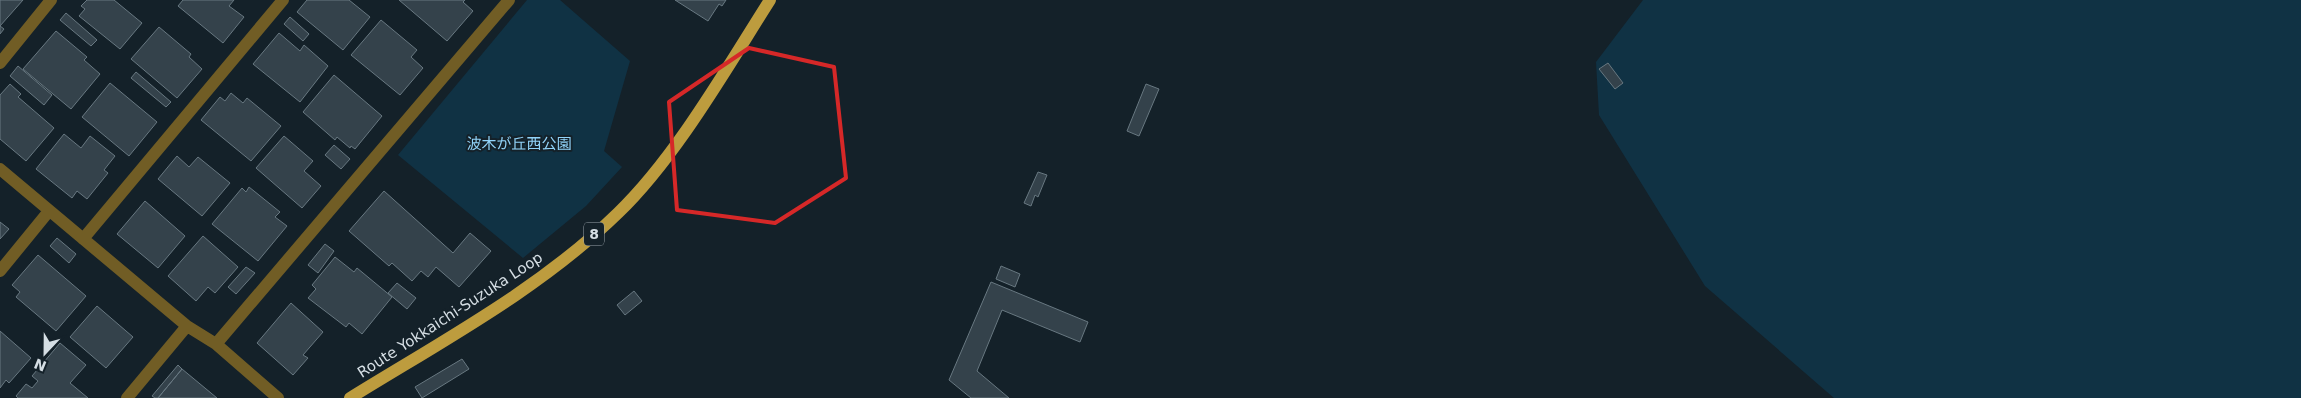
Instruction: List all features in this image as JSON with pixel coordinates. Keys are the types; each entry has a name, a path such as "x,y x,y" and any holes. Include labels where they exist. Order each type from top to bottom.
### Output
{"main road":[{"name":"Route Yokkaichi-Suzuka Loop","path":"350,398 494,309 541,277 619,212 680,137 770,0"}],"street":[{"path":"0,63 51,0"},
{"path":"83,239 283,0"},
{"path":"216,344 509,0"},
{"path":"0,169 187,326 216,344 278,398"},
{"path":"0,271 50,211"},
{"path":"127,398 187,326"}],"highlighted area":[{"path":"749,48 834,67 846,178 775,223 677,210 669,102"}],"green space":[{"name":"波木が丘西公園","path":"527,0 560,0 630,61 604,151 622,167 586,206 523,258 398,155"},
{"path":"1643,0 2301,0 2301,398 1834,398 1705,286 1599,115 1596,62"}],"building":[{"path":"0,0 23,0 0,26"},
{"path":"87,0 114,0 142,23 120,49 79,16 85,9 81,6"},
{"path":"183,0 234,0 229,6 244,17 223,43 178,6"},
{"path":"307,0 349,0 370,17 343,50 297,12"},
{"path":"399,0 465,0 463,2 473,11 447,41"},
{"path":"675,0 726,0 722,6 719,4 708,21"},
{"path":"66,13 97,40 91,46 60,20"},
{"path":"290,17 309,34 303,41 284,24"},
{"path":"381,20 417,50 411,57 423,68 400,95 351,55"},
{"path":"0,26 4,29 0,34"},
{"path":"159,27 191,54 189,57 202,69 177,98 131,59"},
{"path":"56,31 87,57 84,60 100,74 71,109 23,69"},
{"path":"279,33 300,51 304,45 328,66 300,102 253,64"},
{"path":"1608,63 1623,83 1615,89 1599,69"},
{"path":"18,66 52,95 44,105 10,76"},
{"path":"136,72 171,102 166,107 131,78"},
{"path":"334,75 382,116 355,149 351,146 350,148 337,137 335,140 303,112"},
{"path":"110,83 157,122 129,156 82,117"},
{"path":"10,84 21,94 18,97 54,128 26,161 0,139 0,95"},
{"path":"1146,84 1159,89 1139,136 1127,131"},
{"path":"231,93 243,103 247,98 281,126 251,161 201,120 220,97 225,101"},
{"path":"64,134 81,148 90,136 115,156 104,170 108,173 87,199 77,191 72,198 36,169"},
{"path":"284,136 313,161 304,171 321,186 302,208 256,168"},
{"path":"334,145 350,159 341,169 325,155"},
{"path":"177,156 189,167 198,157 230,183 202,216 158,179"},
{"path":"1038,172 1047,175 1038,197 1035,195 1031,206 1024,203"},
{"path":"249,187 280,212 275,217 287,226 258,261 212,224 242,188 246,192"},
{"path":"384,191 453,253 470,233 491,251 459,287 436,267 428,277 421,271 412,281 392,263 389,266 349,231"},
{"path":"145,201 185,236 158,268 117,234"},
{"path":"0,222 9,229 0,239"},
{"path":"203,236 238,267 215,293 208,287 196,301 168,276"},
{"path":"57,238 76,254 69,263 50,246"},
{"path":"325,244 334,251 318,273 308,265"},
{"path":"38,255 86,296 56,331 16,297 20,292 12,285"},
{"path":"335,257 354,272 357,268 392,297 362,334 349,323 346,327 308,298 316,289 312,285"},
{"path":"1001,266 1020,274 1015,287 996,279"},
{"path":"246,267 255,273 236,294 228,287"},
{"path":"991,282 1088,322 1080,342 1002,310 977,371 1009,398 971,398 949,380"},
{"path":"397,283 416,298 407,309 388,293"},
{"path":"634,291 642,301 625,315 617,305"},
{"path":"291,303 323,332 303,355 308,358 293,375 257,343"},
{"path":"97,306 133,337 106,368 70,337"},
{"path":"0,331 31,358 9,383 6,380 0,388"},
{"path":"60,343 86,365 70,383 88,398 18,398 16,396 26,384 32,388 38,381 32,376"},
{"path":"462,359 469,369 422,398 415,387"},
{"path":"178,365 182,369 158,398 152,396"},
{"path":"182,369 217,398 158,398"}]}
